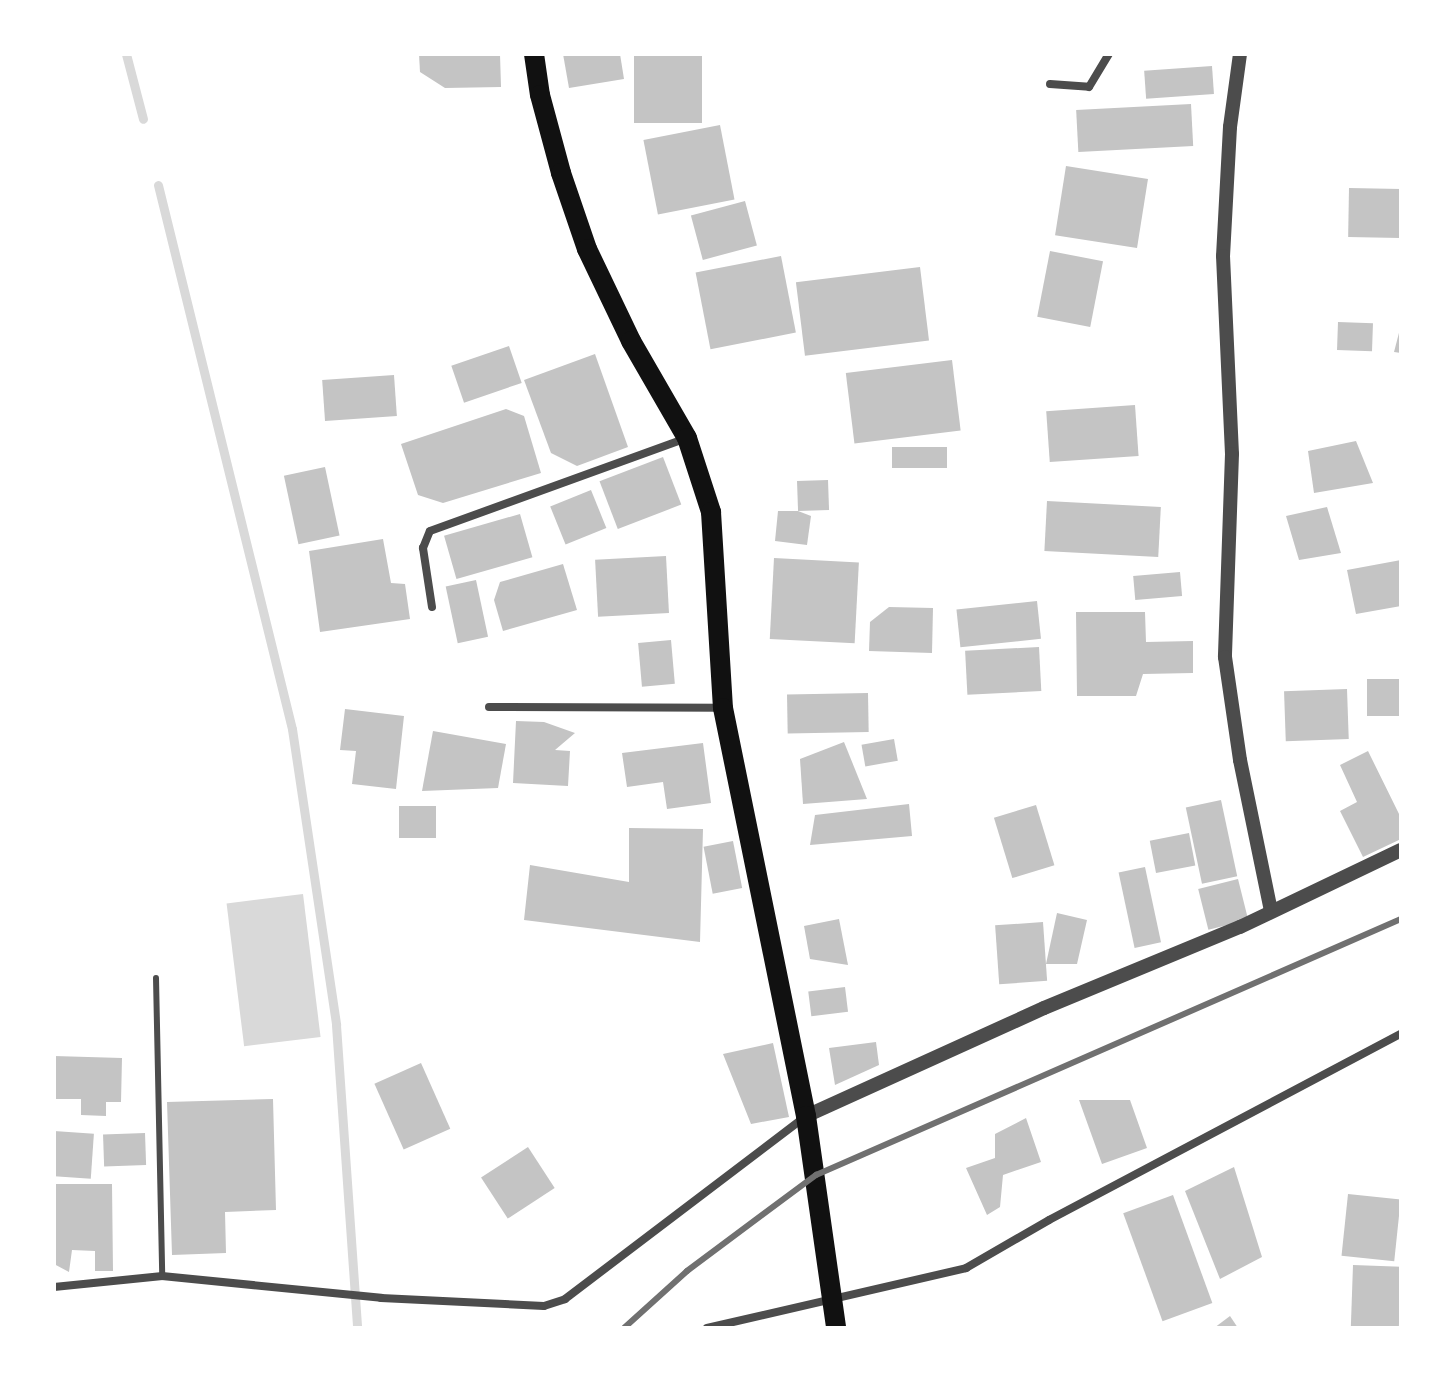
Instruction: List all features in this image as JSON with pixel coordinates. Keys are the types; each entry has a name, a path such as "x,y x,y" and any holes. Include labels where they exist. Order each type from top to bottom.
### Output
{"main road":[{"path":"534,54 540,95 561,173 587,249 631,341 687,438 711,512 723,708 806,1116 836,1328"}],"street":[{"path":"1050,84 1089,87 1109,54"},
{"path":"1240,54 1230,127 1223,256 1232,454 1225,657 1240,760 1271,911"},
{"path":"432,607 423,548 430,531 687,438"},
{"path":"489,707 723,708"},
{"path":"54,1287 162,1276 381,1298 544,1306 565,1299 806,1116 1044,1008 1271,911 1401,850"},
{"path":"707,1328 966,1268 1049,1220 1401,1034"}],"lane":[{"path":"156,978 162,1276"}],"shaded area":[{"path":"303,894 321,1037 244,1046 227,903"}],"building":[{"path":"419,54 500,54 501,87 445,88 420,72"},
{"path":"563,54 620,54 624,79 569,88"},
{"path":"634,54 702,54 702,123 634,123"},
{"path":"1212,66 1214,94 1146,99 1144,71"},
{"path":"1191,104 1193,146 1078,152 1076,110"},
{"path":"720,125 735,200 658,214 643,140"},
{"path":"1066,166 1148,179 1137,248 1055,235"},
{"path":"1349,188 1401,189 1400,238 1348,237"},
{"path":"745,201 757,245 703,260 691,215"},
{"path":"1050,251 1103,261 1090,327 1037,317"},
{"path":"781,256 796,333 710,349 696,273"},
{"path":"920,267 929,340 805,356 796,282"},
{"path":"1338,322 1373,323 1372,351 1337,350"},
{"path":"1401,329 1401,353 1394,352"},
{"path":"509,346 522,383 464,403 451,366"},
{"path":"595,354 628,447 577,466 551,453 524,380"},
{"path":"952,360 961,430 854,444 846,373"},
{"path":"394,375 397,416 325,421 322,380"},
{"path":"1135,405 1139,456 1050,462 1046,411"},
{"path":"506,409 524,416 541,473 443,503 418,495 401,444"},
{"path":"1356,441 1373,483 1314,493 1308,451"},
{"path":"892,447 947,447 947,468 892,468"},
{"path":"663,457 681,505 618,529 600,481"},
{"path":"325,467 340,535 298,544 284,476"},
{"path":"828,480 829,510 798,511 797,481"},
{"path":"591,490 606,528 566,544 550,506"},
{"path":"1047,501 1161,507 1158,557 1044,551"},
{"path":"1327,507 1341,553 1299,560 1286,516"},
{"path":"778,511 798,511 811,516 807,545 775,541"},
{"path":"520,514 532,557 456,579 444,536"},
{"path":"383,539 391,583 405,584 410,619 320,632 309,551"},
{"path":"666,556 669,613 598,617 595,560"},
{"path":"774,558 859,562 855,643 770,639"},
{"path":"1401,560 1401,606 1356,614 1347,570"},
{"path":"563,564 577,610 503,631 494,600 500,582"},
{"path":"1180,572 1182,596 1135,600 1133,576"},
{"path":"476,580 488,637 458,643 446,586"},
{"path":"1037,601 1041,639 960,647 956,609"},
{"path":"889,607 933,608 932,653 869,651 870,622"},
{"path":"1076,612 1145,612 1146,642 1193,641 1193,673 1143,674 1136,696 1077,696"},
{"path":"671,640 675,684 642,687 638,643"},
{"path":"1039,647 1041,691 967,695 965,651"},
{"path":"1367,679 1401,679 1401,716 1367,716"},
{"path":"1347,689 1349,739 1286,741 1284,691"},
{"path":"868,693 869,732 788,733 787,694"},
{"path":"345,709 404,716 396,789 352,784 356,751 340,750"},
{"path":"516,721 544,722 575,733 555,750 570,751 568,786 513,783"},
{"path":"433,731 506,744 498,788 422,791"},
{"path":"894,739 898,761 865,766 862,745"},
{"path":"844,742 867,799 803,804 800,759"},
{"path":"703,743 711,803 667,809 663,782 627,787 622,753"},
{"path":"1368,751 1401,818 1401,839 1363,857 1340,811 1357,802 1340,765"},
{"path":"1221,800 1237,876 1202,884 1186,807"},
{"path":"909,804 912,836 810,845 815,815"},
{"path":"1036,805 1054,865 1012,878 994,818"},
{"path":"399,806 436,806 436,838 399,838"},
{"path":"629,828 703,829 700,942 524,920 530,865 629,882"},
{"path":"1189,833 1195,865 1156,873 1150,841"},
{"path":"733,841 742,888 713,894 704,847"},
{"path":"1145,867 1161,942 1135,948 1119,873"},
{"path":"1238,879 1248,920 1208,930 1198,889"},
{"path":"1057,913 1087,920 1077,964 1046,964"},
{"path":"839,919 848,965 810,959 804,926"},
{"path":"1043,922 1047,981 999,984 995,925"},
{"path":"845,987 848,1012 811,1016 808,992"},
{"path":"876,1042 879,1065 835,1085 829,1048"},
{"path":"773,1043 789,1117 751,1124 723,1054"},
{"path":"54,1056 122,1058 121,1102 106,1102 106,1116 81,1115 81,1099 54,1099"},
{"path":"421,1063 450,1129 404,1150 374,1084"},
{"path":"273,1099 276,1210 225,1212 226,1253 172,1255 167,1102"},
{"path":"1079,1100 1130,1100 1147,1148 1102,1164"},
{"path":"1026,1118 1041,1162 1003,1175 1000,1207 987,1215 966,1168 995,1158 995,1134"},
{"path":"54,1131 94,1134 91,1179 54,1176"},
{"path":"145,1133 146,1165 104,1166 103,1134"},
{"path":"528,1147 555,1188 508,1219 481,1177"},
{"path":"1234,1167 1262,1257 1220,1279 1185,1191"},
{"path":"54,1184 112,1184 113,1271 95,1271 95,1251 72,1250 69,1272 54,1264"},
{"path":"1348,1194 1401,1200 1394,1261 1342,1256"},
{"path":"1173,1195 1212,1303 1163,1321 1123,1213"},
{"path":"1353,1265 1401,1267 1399,1328 1351,1328"},
{"path":"1230,1316 1238,1328 1214,1328"}],"waterway":[{"path":"126,54 143,119"},
{"path":"158,185 292,729 336,1025 357,1328"}],"railway":[{"path":"624,1328 687,1271 816,1175 1401,919"}]}
